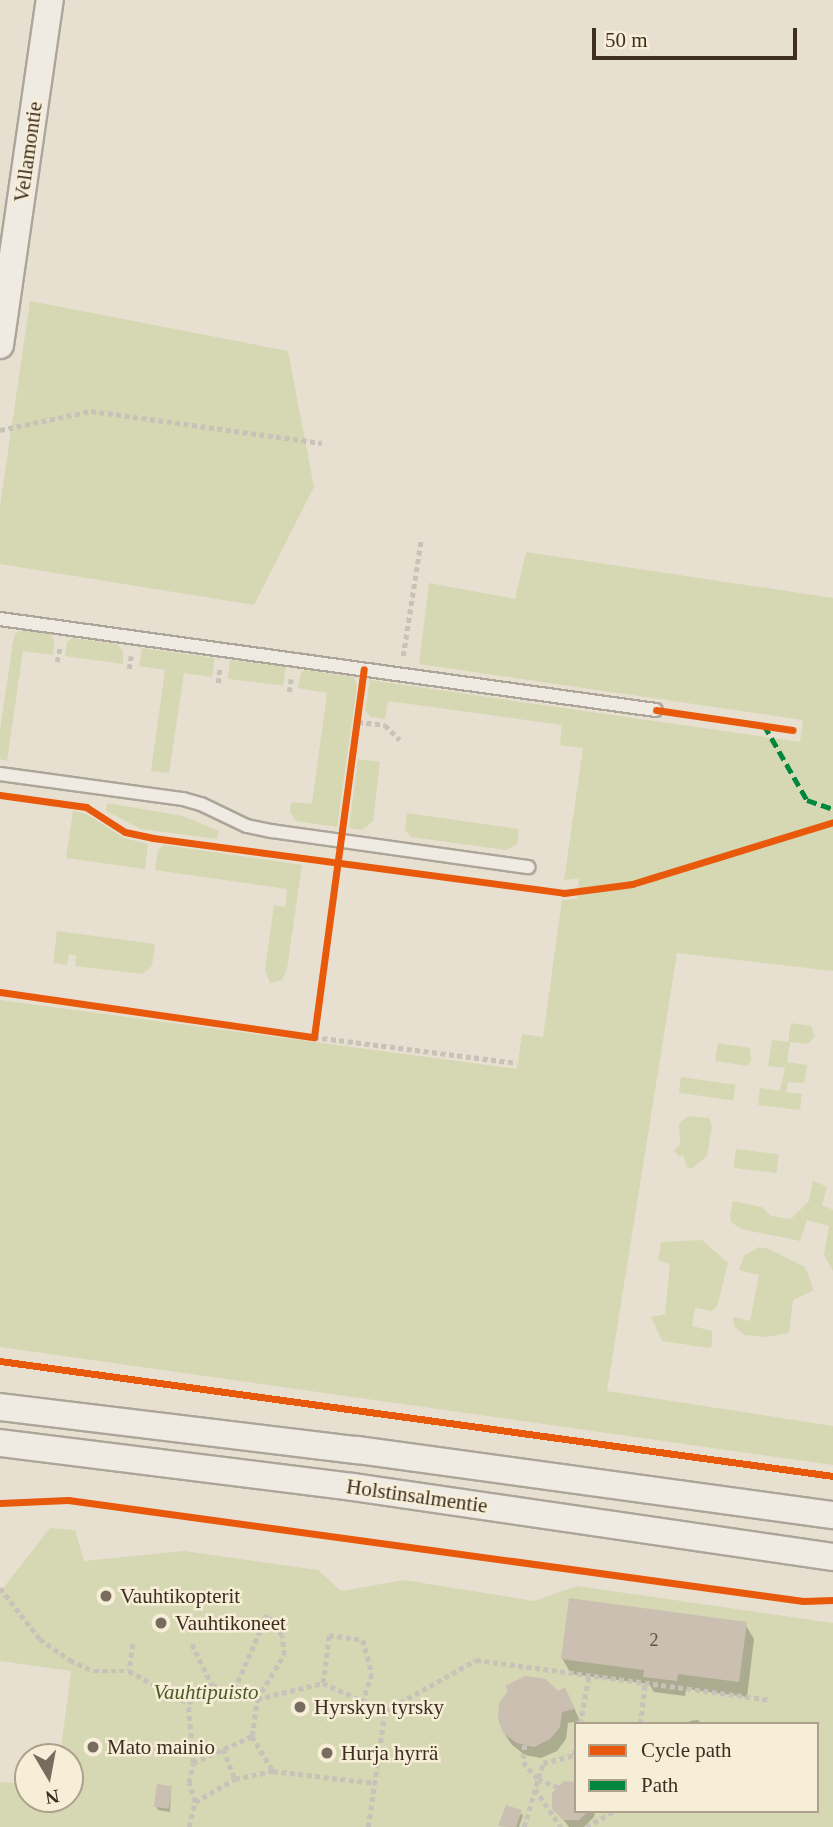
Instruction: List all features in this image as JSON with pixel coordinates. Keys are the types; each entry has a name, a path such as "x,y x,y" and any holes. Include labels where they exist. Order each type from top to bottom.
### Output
{"street":[{"name":"Vellamontie","path":"0,345 50,0"},
{"name":"Holstinsalmentie","path":"0,1407 357,1450 833,1515"},
{"name":"Holstinsalmentie","path":"0,1443 353,1487 833,1557"}],"lane":[{"path":"0,619 656,710"},
{"path":"0,774 183,799 201,804 247,826 271,831 528,867"}],"path":[{"path":"0,430 91,411 322,443"},
{"path":"401,674 421,540"},
{"path":"356,734 364,669"},
{"path":"358,722 385,725 400,740"},
{"path":"314,1037 316,1026"},
{"path":"301,1035 516,1063"},
{"path":"0,1588 40,1639 70,1660 94,1671 129,1671 188,1703"},
{"path":"234,1692 267,1615 282,1636 284,1655 257,1699 252,1736 274,1771"},
{"path":"323,1683 329,1635 363,1640 372,1674 363,1701"},
{"path":"129,1671 133,1644"},
{"path":"192,1644 212,1685 257,1699 323,1683 385,1711"},
{"path":"385,1711 476,1660 770,1700"},
{"path":"580,1722 589,1675"},
{"path":"640,1722 645,1683"},
{"path":"188,1703 212,1685"},
{"path":"188,1703 193,1763 189,1783 195,1802 190,1827"},
{"path":"368,1827 385,1711"},
{"path":"193,1763 252,1736"},
{"path":"525,1745 523,1762 538,1779 558,1787"},
{"path":"223,1749 235,1779"},
{"path":"524,1827 542,1763 574,1755"},
{"path":"195,1802 235,1779 274,1771 375,1783"},
{"path":"535,1789 561,1827"},
{"path":"586,1827 610,1813"}],"green space":[{"path":"30,301 288,351 314,487 254,605 0,564 0,506"},
{"path":"526,552 833,598 833,971 677,953 607,1391 833,1426 833,1465 0,1347 0,1000 517,1069 522,1034 543,1037 562,900 577,899 579,878 564,880 583,748 560,745 562,725 388,701 385,719 370,717 365,710 370,680 800,742 803,720 419,664 429,583 515,599"},
{"path":"22,630 51,634 54,642 53,655 23,651 7,761 0,759 0,730 13,642 15,634"},
{"path":"73,638 117,644 123,651 123,664 65,656 67,642"},
{"path":"142,648 215,658 212,677 184,673 169,773 151,771 165,670 139,666"},
{"path":"230,660 286,667 283,686 228,679"},
{"path":"305,670 354,677 357,686 337,827 296,821 290,812 291,802 312,804 327,693 298,688 301,673"},
{"path":"358,759 380,762 373,821 362,830 349,828"},
{"path":"107,803 183,816 219,831 217,839 141,829 106,811"},
{"path":"73,811 85,813 124,838 148,844 145,869 66,858"},
{"path":"407,813 519,829 517,844 506,850 411,837 405,829"},
{"path":"164,845 302,865 287,969 282,980 270,983 265,970 274,905 285,907 287,889 155,870 158,850"},
{"path":"57,931 155,944 152,966 142,974 75,966 76,956 69,954 67,965 53,963"},
{"path":"791,1023 811,1026 815,1036 808,1044 790,1042 787,1062 807,1065 804,1083 788,1082 786,1092 802,1094 800,1110 758,1105 760,1088 780,1091 785,1068 768,1066 772,1040 788,1042"},
{"path":"718,1043 750,1048 751,1061 747,1066 715,1061"},
{"path":"681,1077 735,1085 733,1100 679,1093"},
{"path":"688,1116 709,1118 712,1126 707,1156 692,1169 687,1167 683,1155 678,1156 674,1150 680,1145 679,1123"},
{"path":"736,1149 779,1154 776,1173 734,1168"},
{"path":"813,1180 827,1187 822,1205 833,1210 833,1271 824,1255 829,1226 807,1220 800,1241 741,1229 731,1222 733,1201 762,1207 771,1216 791,1219 809,1201"},
{"path":"702,1240 728,1263 717,1307 711,1311 695,1308 692,1326 712,1331 712,1345 709,1348 662,1341 651,1317 665,1314 670,1264 658,1260 661,1242"},
{"path":"759,1247 769,1249 805,1267 814,1290 793,1300 789,1333 766,1337 744,1335 734,1326 733,1317 750,1321 759,1275 739,1270 744,1256"},
{"name":"Vauhtipuisto","path":"50,1528 75,1530 84,1561 184,1551 318,1570 341,1591 404,1580 534,1601 577,1586 833,1623 833,1827 0,1827 0,1782 14,1783 14,1813 84,1813 84,1743 62,1743 71,1671 0,1661 0,1592"}],"building":[{"path":"569,1598 747,1622 739,1682 678,1674 677,1681 643,1677 644,1670 561,1659"},
{"path":"525,1676 546,1679 558,1691 565,1687 575,1709 562,1712 560,1727 550,1739 534,1747 517,1743 503,1733 498,1719 499,1703 508,1691 505,1686"},
{"path":"564,1781 574,1782 574,1813 586,1813 579,1820 563,1820 552,1809 552,1793"},
{"path":"157,1784 172,1786 169,1809 154,1807"},
{"path":"506,1805 522,1810 516,1827 498,1826"}],"marked path":[{"path":"764,725 807,800 833,809"}],"cycle path":[{"path":"0,992 314,1037 364,669"},
{"path":"656,710 793,730"},
{"path":"0,795 86,807 125,832 153,838 564,893 632,884 833,822"},
{"path":"0,1361 833,1476"},
{"path":"0,1503 68,1500 803,1601 833,1600"}],"place":[{"name":"Vauhtikopterit","path":"106,1596"},
{"name":"Vauhtikoneet","path":"161,1623"},
{"name":"Hyrskyn tyrsky","path":"300,1707"},
{"name":"Mato mainio","path":"93,1747"},
{"name":"Hurja hyrrä","path":"327,1753"}]}
